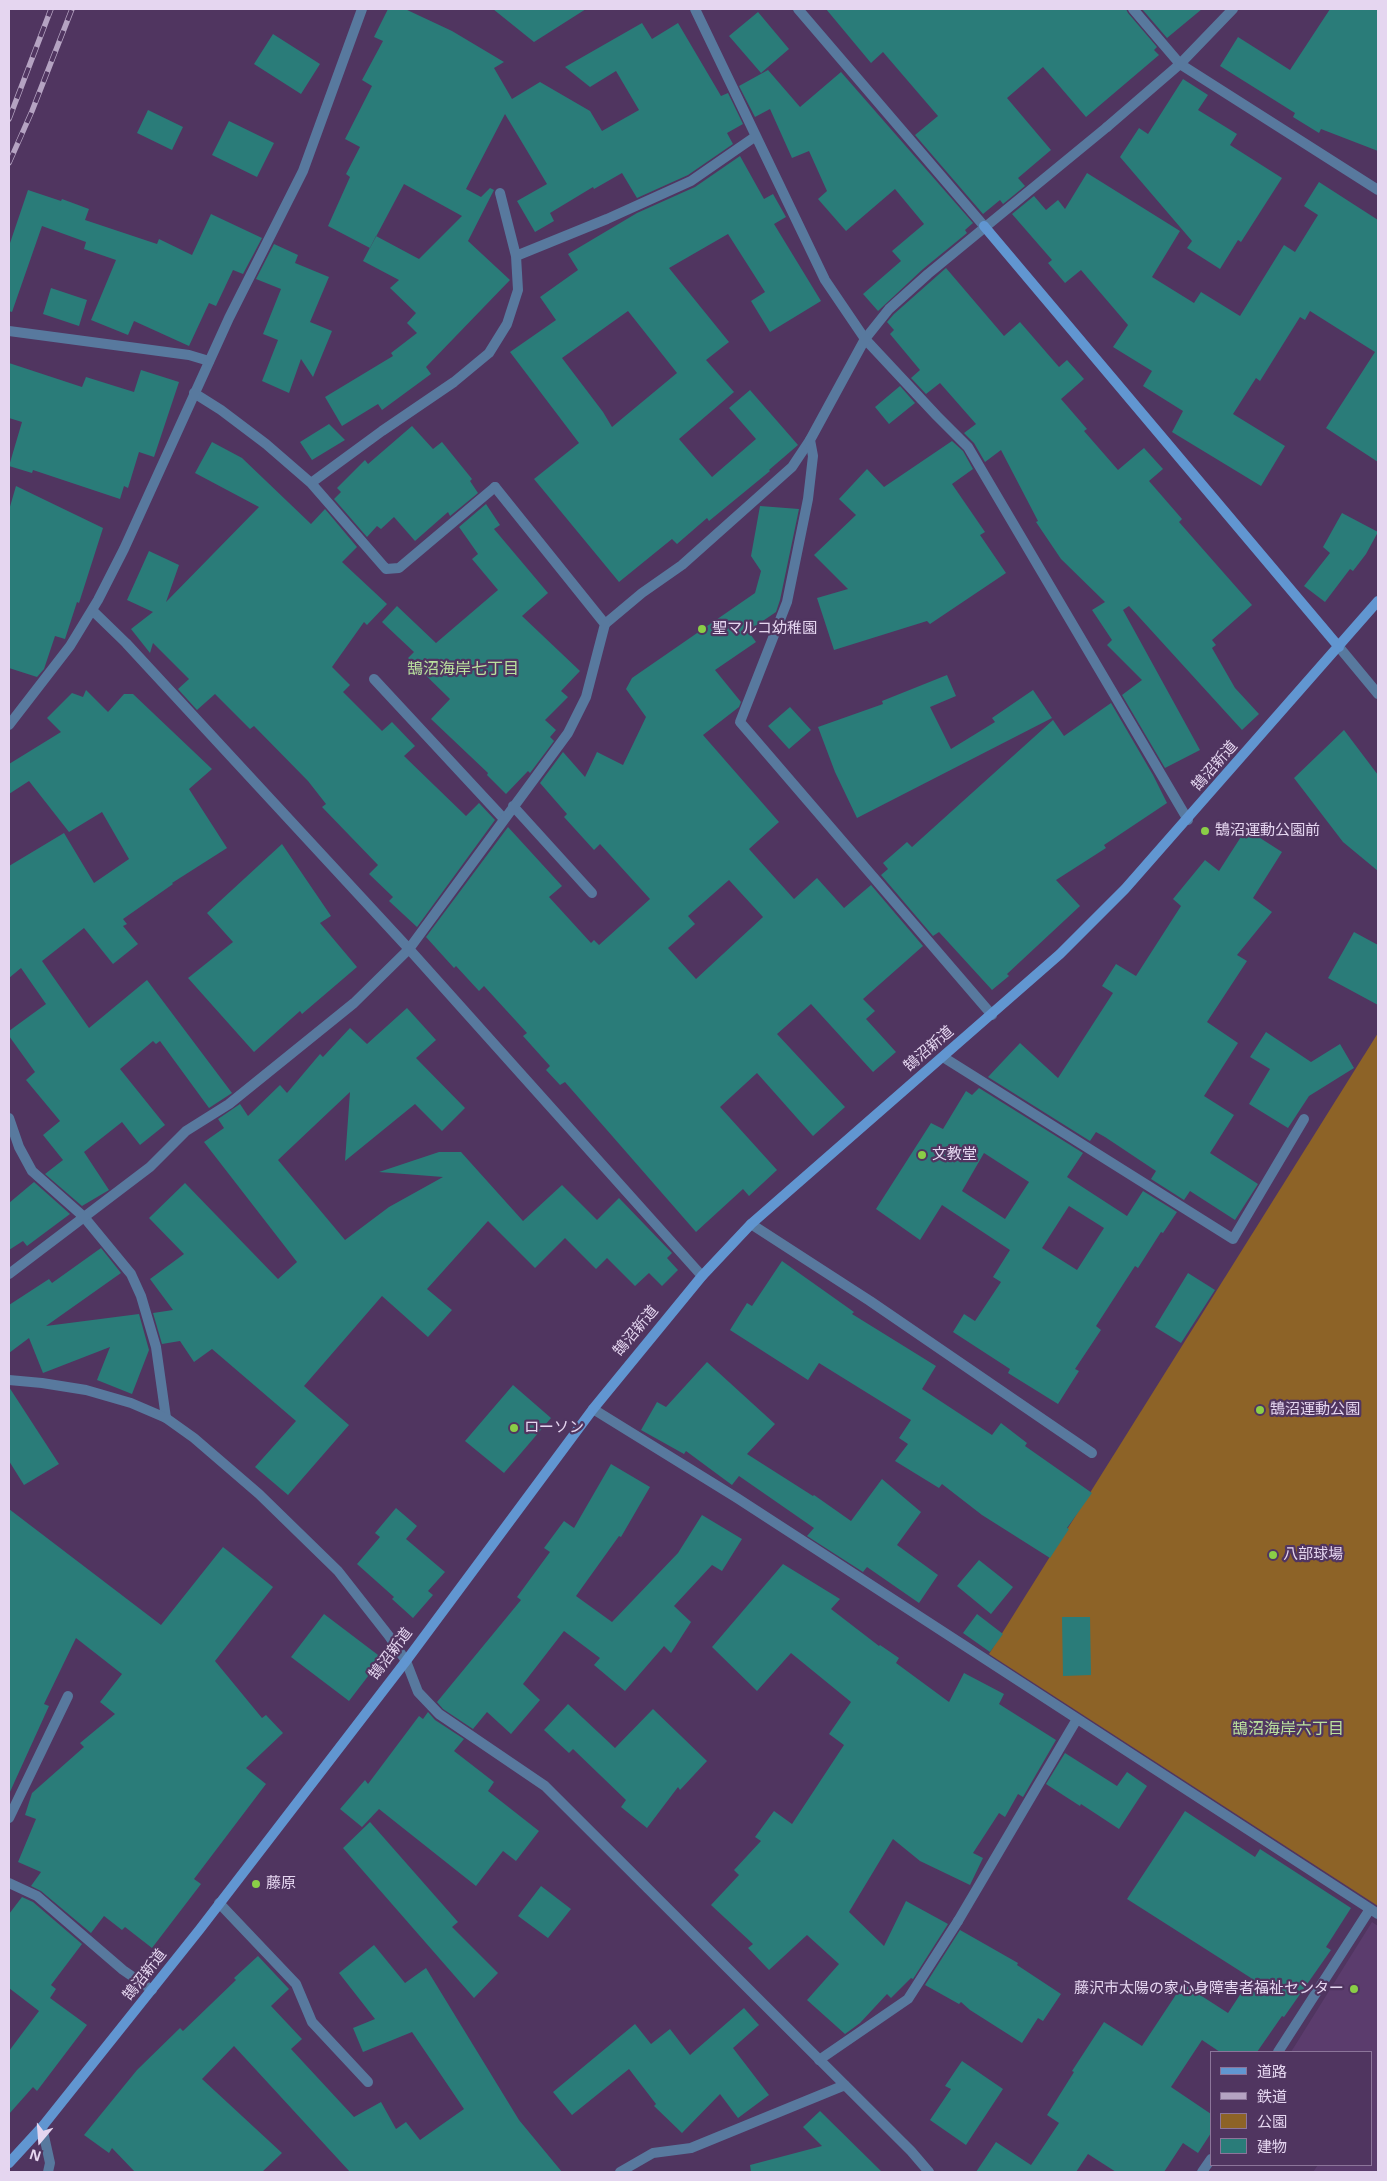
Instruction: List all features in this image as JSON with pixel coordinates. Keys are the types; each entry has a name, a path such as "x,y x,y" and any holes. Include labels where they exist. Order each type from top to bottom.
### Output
{"street":[{"path":"9,725 70,646 92,610 124,549 209,361 304,171 362,9"},
{"path":"695,9 825,280 865,339 968,447 1188,820"},
{"path":"798,9 984,226 1378,694"},
{"path":"1133,9 1180,64 1378,190"},
{"path":"9,1274 150,1166 186,1132 229,1104 354,1003 409,949 568,733 586,697 605,624 642,593 682,565 792,467 810,440 865,339 889,309 984,226 1058,168 1180,64 1233,9"},
{"path":"516,256 608,219 691,181 756,136"},
{"path":"311,483 382,431 454,382 489,353 506,324 517,298 516,256 500,193"},
{"path":"9,331 188,355 209,361"},
{"path":"194,394 221,410 266,444 311,483 386,569 399,568 495,487 605,624"},
{"path":"810,440 814,456 808,499 787,602 740,722 992,1015"},
{"name":"鵠沼新道","path":"9,2163 42,2127 220,1904 406,1661 593,1409 702,1276 751,1224 992,1015 1060,954 1126,889 1378,600"},
{"path":"92,610 126,642 409,949 702,1276"},
{"path":"374,680 504,819"},
{"path":"513,806 592,894"},
{"path":"943,1057 1233,1239 1304,1120"},
{"path":"9,1118 19,1146 32,1171 84,1217 131,1274 141,1296 156,1347 166,1418"},
{"path":"751,1224 870,1301 1092,1453"},
{"path":"9,1380 86,1390 131,1403 166,1418 194,1438 259,1494 338,1571 389,1636 406,1661 418,1692 439,1714 545,1786 911,2151 929,2172"},
{"path":"593,1409 744,1503 1375,1909 1279,2051"},
{"path":"9,1818 68,1696"},
{"path":"819,2060 908,1999 958,1921 1077,1719"},
{"path":"9,1883 37,1896 123,1970 152,1990"},
{"path":"220,1904 296,1984 312,2022 368,2082"},
{"path":"620,2172 653,2153 690,2148 845,2086"},
{"path":"42,2127 50,2163 48,2172"},
{"path":"1202,2172 1210,2160"}],"shaded area":[{"name":"藤沢市太陽の家心身障害者福祉センター","path":"1372,1922 1378,1926 1378,2172 1313,2172 1317,2166 1372,2166 1372,2051 1292,2051"}],"green space":[{"name":"鵠沼運動公園","path":"1378,1033 1378,1906 989,1654"}],"building":[{"path":"388,9 405,9 452,31 504,62 494,68 512,99 540,82 590,111 602,131 639,110 616,71 590,87 565,67 642,23 652,39 678,23 721,96 728,93 743,124 727,133 733,144 688,175 637,198 622,173 594,189 593,187 550,213 554,221 535,232 517,201 547,184 505,114 466,189 481,197 490,188 494,190 468,241 510,280 426,367 431,374 382,410 378,404 342,426 325,397 393,356 391,353 417,333 407,323 416,313 390,288 399,280 363,261 370,248 328,226 350,177 346,174 360,147 345,139 372,86 362,80 383,41 374,37","holes":["404,184 462,216 419,259 376,236"]},
{"path":"493,9 586,9 534,42"},
{"path":"826,9 1126,9 1157,47 1154,50 1159,55 1086,117 1043,67 1007,98 1051,150 1018,178 1025,186 1003,204 1000,200 983,214 915,135 938,116 883,52 871,63"},
{"path":"1142,9 1202,9 1167,38"},
{"path":"1330,9 1378,9 1378,151 1321,129 1319,133 1293,117 1295,113 1220,66 1238,37 1290,70"},
{"path":"758,12 789,49 761,73 729,36"},
{"path":"273,34 320,64 301,94 254,64"},
{"path":"768,70 800,107 841,72 973,223 965,230 967,233 923,269 878,311 863,294 901,261 892,251 924,224 895,189 846,231 818,199 827,191 809,151 792,158 770,109 755,117 739,86"},
{"path":"1183,79 1208,95 1198,110 1237,134 1230,145 1282,178 1241,242 1238,240 1220,269 1187,248 1192,241 1120,157 1139,128 1148,134"},
{"path":"148,110 183,127 172,150 137,133"},
{"path":"229,121 274,143 257,177 212,155"},
{"path":"740,156 764,199 773,194 786,217 774,224 821,301 770,332 751,301 765,292 728,234 669,268 729,342 706,360 734,392 679,439 712,477 756,439 729,408 750,390 798,445 770,471 709,521 707,518 677,544 672,539 619,582 534,479 579,443 510,352 556,320 540,297 578,270 568,254 637,213 695,187","holes":["628,311 677,373 612,427 603,412 562,358"]},
{"path":"1087,173 1180,231 1152,277 1194,303 1201,292 1240,316 1284,245 1295,252 1318,215 1304,206 1319,182 1378,220 1378,462 1326,428 1375,352 1310,311 1305,320 1300,317 1260,381 1256,378 1233,414 1285,446 1261,486 1172,432 1183,411 1143,386 1152,371 1113,347 1128,325 1081,270 1065,283 1048,263 1052,260 1012,214 1034,196 1046,210 1058,200 1065,209"},
{"path":"28,190 61,201 62,199 89,209 85,220 157,244 159,239 192,255 211,214 262,238 243,274 233,270 216,306 209,303 189,346 134,321 128,335 91,320 116,260 84,249 86,242 42,226 12,312 9,311 9,246"},
{"path":"274,244 298,255 295,263 329,277 310,322 332,331 313,377 301,359 289,393 262,381 278,340 263,334 281,289 256,279"},
{"path":"946,268 1004,336 1020,322 1059,367 1067,360 1084,379 1061,399 1087,429 1084,431 1118,470 1144,448 1163,469 1149,481 1182,519 1179,522 1252,605 1212,640 1216,645 1212,648 1235,688 1259,714 1242,730 1129,606 1123,610 1200,750 1165,768 1122,695 1142,680 1107,645 1112,640 1092,610 1105,602 1061,559 1036,522 1038,521 1001,450 985,462 974,443 964,433 976,424 940,383 926,394 911,378 920,370 890,334 894,330 887,322"},
{"path":"51,288 87,300 79,326 43,314"},
{"path":"9,363 82,387 86,377 134,392 141,370 179,382 154,457 139,452 128,488 124,486 120,499 33,470 32,473 9,466 22,422 9,418"},
{"path":"900,386 915,403 889,424 875,407"},
{"path":"329,424 345,440 312,460 300,442"},
{"path":"412,426 433,449 442,442 472,479 470,481 478,493 450,516 448,512 415,541 394,517 381,529 377,526 367,537 334,499 341,492 337,488 365,460 368,464"},
{"path":"952,441 963,451 973,469 952,484 985,532 980,535 1006,573 930,624 927,621 834,650 817,598 848,589 814,555 856,515 839,499 867,469 884,487"},
{"path":"212,442 242,458 311,524 325,509 357,547 342,562 387,604 367,625 364,622 332,667 350,685 343,692 382,731 392,722 415,746 404,756 466,816 479,803 495,820 417,927 389,901 393,897 369,874 378,865 322,807 326,804 308,781 254,726 250,729 215,694 197,710 178,689 189,679 153,643 150,653 131,629 153,612 127,600 149,551 179,565 166,602 259,507 195,473"},
{"path":"16,486 103,528 79,603 77,602 65,639 55,636 44,669 37,677 9,668 9,510"},
{"path":"486,504 500,525 494,529 548,593 522,616 580,671 561,691 568,697 545,720 556,730 550,737 554,741 530,773 528,771 506,794 487,775 488,773 431,719 450,699 408,658 414,652 382,622 397,606 436,643 498,590 472,559 478,554 459,527"},
{"path":"760,506 799,509 776,612 748,631 756,642 715,670 741,702 739,707 703,735 779,822 749,849 794,899 817,878 844,908 871,885 923,946 863,999 875,1011 866,1019 896,1052 873,1072 811,1004 777,1034 845,1107 813,1136 757,1073 720,1107 777,1170 749,1196 743,1189 696,1232 565,1082 560,1085 546,1070 550,1066 523,1036 527,1033 484,986 479,991 456,966 454,968 426,937 508,827 562,886 549,897 591,943 594,940 599,945 650,899 600,844 594,850 564,817 567,814 540,783 563,752 585,777 597,752 623,765 646,717 626,689 632,678 755,593 761,571 751,556","holes":["729,880 763,917 696,979 668,948 695,924 688,916"]},
{"path":"1342,513 1378,532 1366,554 1353,571 1350,569 1325,602 1304,586 1330,553 1323,547"},
{"path":"947,675 956,696 930,707 951,749 995,722 992,718 1033,690 1052,718 857,818 835,772 818,727 883,704 882,701"},
{"path":"86,690 108,712 124,694 133,694 212,769 189,789 227,848 172,883 123,919 127,924 123,926 138,944 113,964 84,928 42,961 89,1028 147,980 232,1093 209,1108 160,1041 156,1044 153,1041 120,1069 165,1125 140,1145 122,1122 84,1152 109,1190 82,1206 45,1174 63,1160 43,1135 60,1121 26,1080 35,1072 9,1036 9,1031 46,1004 21,968 9,978 9,866 64,833 94,883 129,859 102,812 69,832 29,781 9,794 9,764 61,732 47,718 72,693 83,697"},
{"path":"1111,703 1167,803 1104,845 1106,848 1056,880 1080,906 1007,974 1009,976 992,990 939,932 933,936 881,875 888,869 883,863 907,842 912,847 1053,720 1064,736"},
{"path":"790,707 811,730 789,749 768,726"},
{"path":"1344,730 1378,775 1378,871 1343,842 1294,778"},
{"path":"1246,829 1282,852 1253,898 1272,912 1237,955 1247,961 1207,1022 1238,1043 1204,1096 1234,1115 1210,1153 1258,1184 1235,1220 1190,1191 1184,1200 1151,1179 1156,1171 1105,1137 1096,1132 1090,1141 988,1077 1020,1043 1058,1078 1113,993 1102,986 1116,964 1136,976 1181,906 1173,899 1205,860 1219,871"},
{"path":"282,844 331,916 320,923 357,967 302,1014 300,1011 254,1052 188,978 233,942 207,913"},
{"path":"1354,932 1378,945 1378,1005 1328,978"},
{"path":"407,1008 436,1040 416,1058 465,1108 442,1131 415,1104 345,1161 350,1092 278,1160 345,1240 389,1207 443,1177 379,1172 439,1152 461,1152 523,1221 562,1185 597,1220 619,1198 672,1253 667,1258 678,1270 662,1286 649,1273 635,1286 607,1258 596,1269 565,1238 535,1268 488,1221 427,1289 452,1310 428,1337 382,1296 304,1386 349,1425 288,1495 255,1467 296,1421 212,1349 194,1362 180,1341 162,1344 153,1313 173,1310 150,1279 184,1254 149,1218 185,1183 278,1279 297,1262 204,1142 224,1128 218,1119 240,1104 248,1116 280,1085 287,1093 320,1054 323,1057 350,1028 367,1044"},
{"path":"1266,1032 1311,1062 1340,1044 1354,1068 1309,1096 1288,1128 1249,1104 1270,1069 1250,1057"},
{"path":"979,1088 1083,1153 1067,1177 1127,1216 1143,1191 1177,1212 1163,1233 1161,1232 1138,1268 1135,1266 1096,1326 1101,1330 1075,1369 1079,1371 1058,1404 1008,1373 1010,1369 953,1332 964,1314 975,1321 1001,1282 993,1277 1010,1250 942,1205 920,1240 876,1209 931,1123 943,1129 966,1091 972,1095","holes":["984,1153 1029,1182 1005,1219 962,1191","1069,1206 1104,1228 1077,1270 1042,1248"]},
{"path":"34,1182 70,1214 27,1246 23,1241 9,1250 9,1203"},
{"path":"101,1248 121,1273 46,1326 139,1314 149,1350 132,1394 97,1380 110,1347 43,1373 29,1338 9,1353 9,1305 49,1279 52,1283"},
{"path":"782,1261 854,1312 852,1314 936,1366 922,1389 992,1435 1001,1423 1027,1443 1025,1446 1092,1493 1067,1528 1069,1529 1050,1558 982,1515 942,1484 939,1488 895,1461 908,1444 899,1438 911,1420 819,1363 808,1380 730,1330 747,1303 752,1306"},
{"path":"1188,1273 1215,1290 1181,1343 1155,1327"},
{"path":"707,1362 775,1424 747,1454 814,1495 851,1521 882,1479 921,1512 897,1545 938,1575 919,1603 867,1567 863,1572 807,1536 814,1528 739,1476 732,1485 686,1451 684,1454 641,1430 657,1402 666,1407"},
{"path":"513,1385 551,1418 504,1473 465,1441"},
{"path":"9,1387 59,1464 24,1485 9,1461"},
{"path":"611,1464 650,1487 621,1537 619,1536 576,1596 612,1622 678,1553 702,1515 742,1539 722,1571 712,1565 674,1606 691,1622 671,1653 664,1646 625,1691 594,1665 600,1658 564,1631 523,1684 540,1700 511,1734 487,1712 473,1729 443,1709 437,1702 521,1600 517,1597 550,1552 544,1548 564,1521 574,1528"},
{"path":"396,1508 417,1526 406,1539 445,1572 428,1591 433,1595 413,1618 392,1599 394,1597 357,1564 380,1537 375,1533"},
{"path":"9,1509 161,1625 223,1547 273,1587 215,1661 262,1718 266,1715 283,1733 246,1768 266,1784 194,1879 201,1884 152,1948 125,1927 122,1930 104,1916 91,1933 41,1891 31,1886 41,1872 18,1862 36,1819 25,1815 32,1793 84,1747 80,1743 115,1714 100,1702 122,1674 76,1638 44,1704 49,1706 9,1794"},
{"path":"979,1560 1013,1587 991,1614 957,1586"},
{"path":"783,1564 840,1599 831,1609 879,1646 899,1658 896,1663 949,1702 964,1673 1004,1694 999,1704 1056,1740 1023,1797 1018,1794 1005,1817 999,1813 973,1853 983,1858 970,1885 920,1861 893,1839 849,1912 884,1946 906,1901 948,1924 913,1979 911,1978 891,1998 887,1994 860,2023 845,2034 807,2000 839,1964 807,1935 769,1970 748,1948 753,1944 711,1905 739,1875 734,1870 761,1841 755,1837 774,1811 792,1824 844,1745 829,1734 851,1702 791,1653 757,1691 712,1647"},
{"path":"324,1614 382,1658 349,1701 291,1657"},
{"path":"977,1614 1003,1634 990,1652 963,1633"},
{"path":"1062,1617 1090,1617 1091,1675 1063,1676"},
{"path":"568,1704 615,1748 653,1709 707,1761 680,1790 678,1787 647,1828 621,1807 626,1800 573,1749 569,1753 544,1730"},
{"path":"428,1712 435,1720 464,1739 454,1751 494,1782 488,1791 539,1831 516,1861 503,1851 476,1886 379,1809 362,1827 340,1809 365,1780 368,1784 419,1716 423,1719"},
{"path":"1065,1753 1117,1786 1127,1772 1147,1786 1119,1829 1046,1784"},
{"path":"1185,1811 1255,1857 1260,1849 1351,1908 1326,1947 1331,1950 1258,2051 1218,2051 1202,2040 1171,2087 1210,2113 1210,2135 1198,2153 1183,2143 1164,2172 1116,2172 1088,2154 1076,2172 976,2172 996,2142 1031,2165 1059,2123 1047,2115 1074,2072 1072,2071 1104,2022 1142,2046 1183,1984 1228,2013 1251,1978 1127,1899"},
{"path":"370,1822 458,1922 452,1927 498,1973 474,1998 343,1848"},
{"path":"541,1886 571,1909 548,1938 518,1916"},
{"path":"22,1897 33,1902 82,1944 51,1985 56,1989 50,1998 87,2025 37,2091 33,2087 9,2114 9,2051 39,2011 9,1988 9,1914"},
{"path":"960,1930 1018,1963 1017,1965 1061,1994 1043,2021 1038,2018 1022,2043 970,2010 961,2002 959,2004 925,1985"},
{"path":"374,1945 405,1983 426,1968 519,2120 562,2172 350,2172 234,2046 202,2079 282,2153 262,2172 135,2172 112,2148 109,2153 84,2135 137,2070 180,2028 183,2031 258,1956 289,1989 271,2006 302,2039 291,2049 354,2117 381,2102 396,2129 406,2122 420,2140 464,2109 412,2032 363,2052 353,2028 375,2019 339,1973"},
{"path":"744,2008 759,2025 733,2048 769,2095 738,2118 720,2094 682,2133 654,2106 656,2104 629,2069 572,2115 553,2092 635,2024 651,2044 670,2029 690,2055"},
{"path":"962,2061 1003,2089 966,2145 930,2120 951,2089 945,2086"},
{"path":"820,2111 882,2172 751,2172 750,2165 822,2146 803,2127"}],"railway":[{"path":"9,119 51,9"},
{"path":"9,163 32,111 72,9"}],"place":[{"name":"聖マルコ幼稚園","path":"702,629"},
{"name":"鵠沼運動公園前","path":"1205,831"},
{"name":"文教堂","path":"922,1155"},
{"name":"鵠沼運動公園","path":"1260,1410"},
{"name":"ローソン","path":"514,1428"},
{"name":"八部球場","path":"1273,1555"},
{"name":"藤原","path":"256,1884"},
{"name":"藤沢市太陽の家心身障害者福祉センター","path":"1354,1989"}],"district":[{"name":"鵠沼海岸七丁目","path":"463,669"},
{"name":"鵠沼海岸六丁目","path":"1288,1729"}]}
